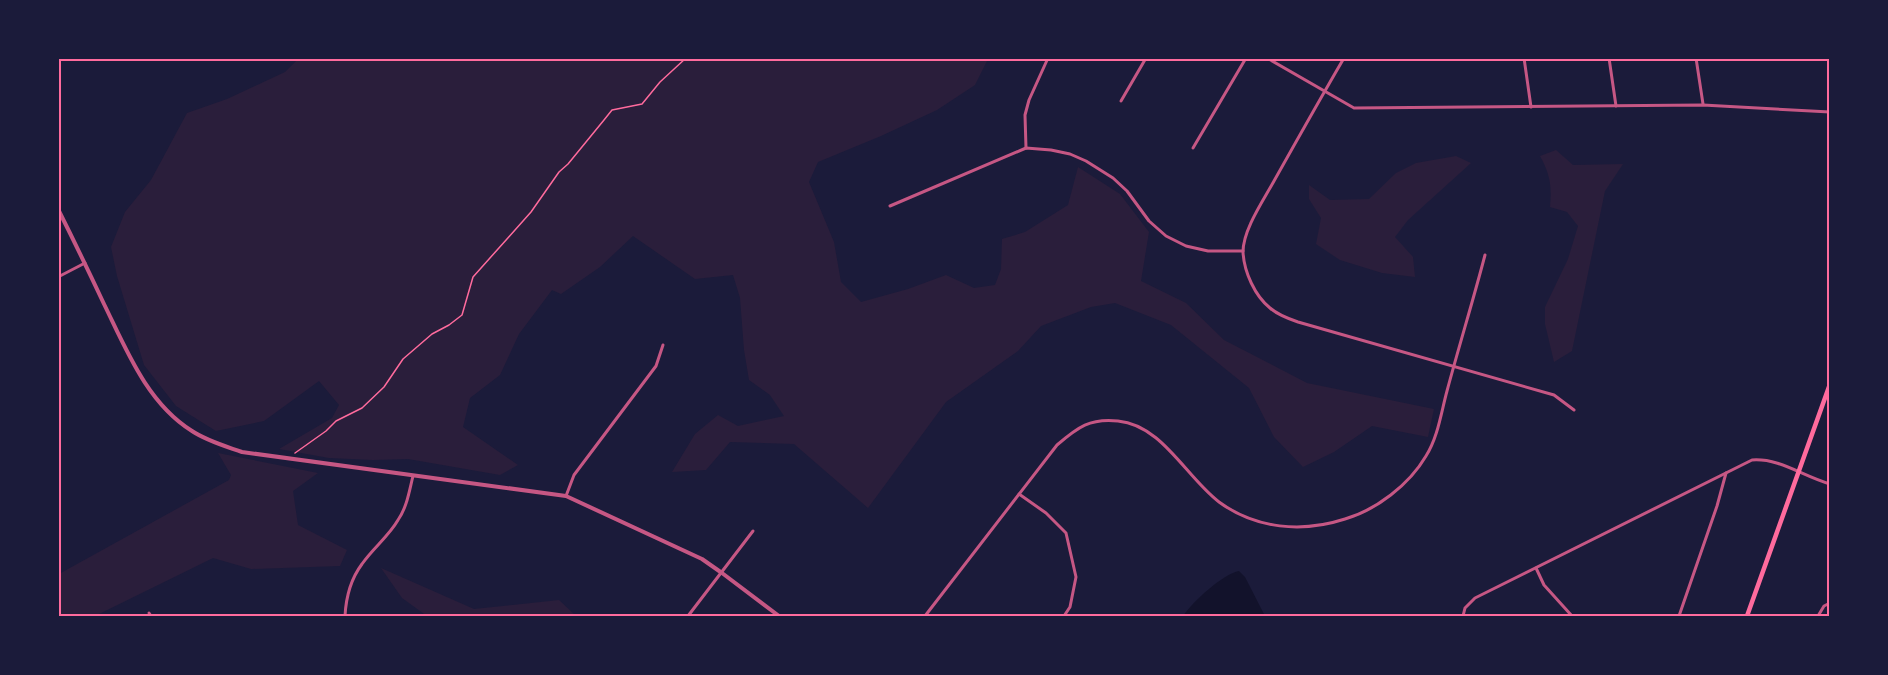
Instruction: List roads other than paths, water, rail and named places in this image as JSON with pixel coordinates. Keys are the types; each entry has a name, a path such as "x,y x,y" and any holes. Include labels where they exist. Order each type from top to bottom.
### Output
{"main road":[{"path":"1748,616 1830,384"}],"street":[{"path":"1026,148 1025,115 1029,100 1048,58"},
{"path":"1121,102 1146,58"},
{"path":"1193,148 1246,58"},
{"path":"1267,58 1354,108 1703,105 1830,112"},
{"path":"1344,58 1247,234 1243,251 1252,285 1270,309 1283,316 1321,329 1554,395 1574,410"},
{"path":"1524,58 1531,107"},
{"path":"1609,58 1616,106"},
{"path":"1696,58 1703,105"},
{"path":"890,206 1026,148 1051,150 1086,160 1113,178 1127,191 1149,221 1166,236 1186,246 1208,251 1243,251"},
{"path":"58,209 132,361 152,393 191,431 242,452 566,496 702,559 779,616"},
{"path":"925,616 1057,445 1075,429 1090,422 1105,420 1126,422 1146,430 1160,441 1203,489 1220,503 1264,524 1310,528 1355,516 1382,502 1402,485 1426,457 1438,427 1485,255"},
{"path":"58,277 84,263"},
{"path":"566,496 574,475 656,366 663,345"},
{"path":"1462,616 1465,608 1475,598 1752,460 1765,459 1830,484"},
{"path":"1679,616 1726,473"},
{"path":"345,616 346,599 351,582 361,564 398,522 406,506 413,476"},
{"path":"1019,494 1046,513 1066,533 1076,577 1070,607 1064,616"},
{"path":"688,616 753,531"},
{"path":"1536,568 1545,585 1572,616"},
{"path":"1818,616 1824,606 1830,603"}]}
